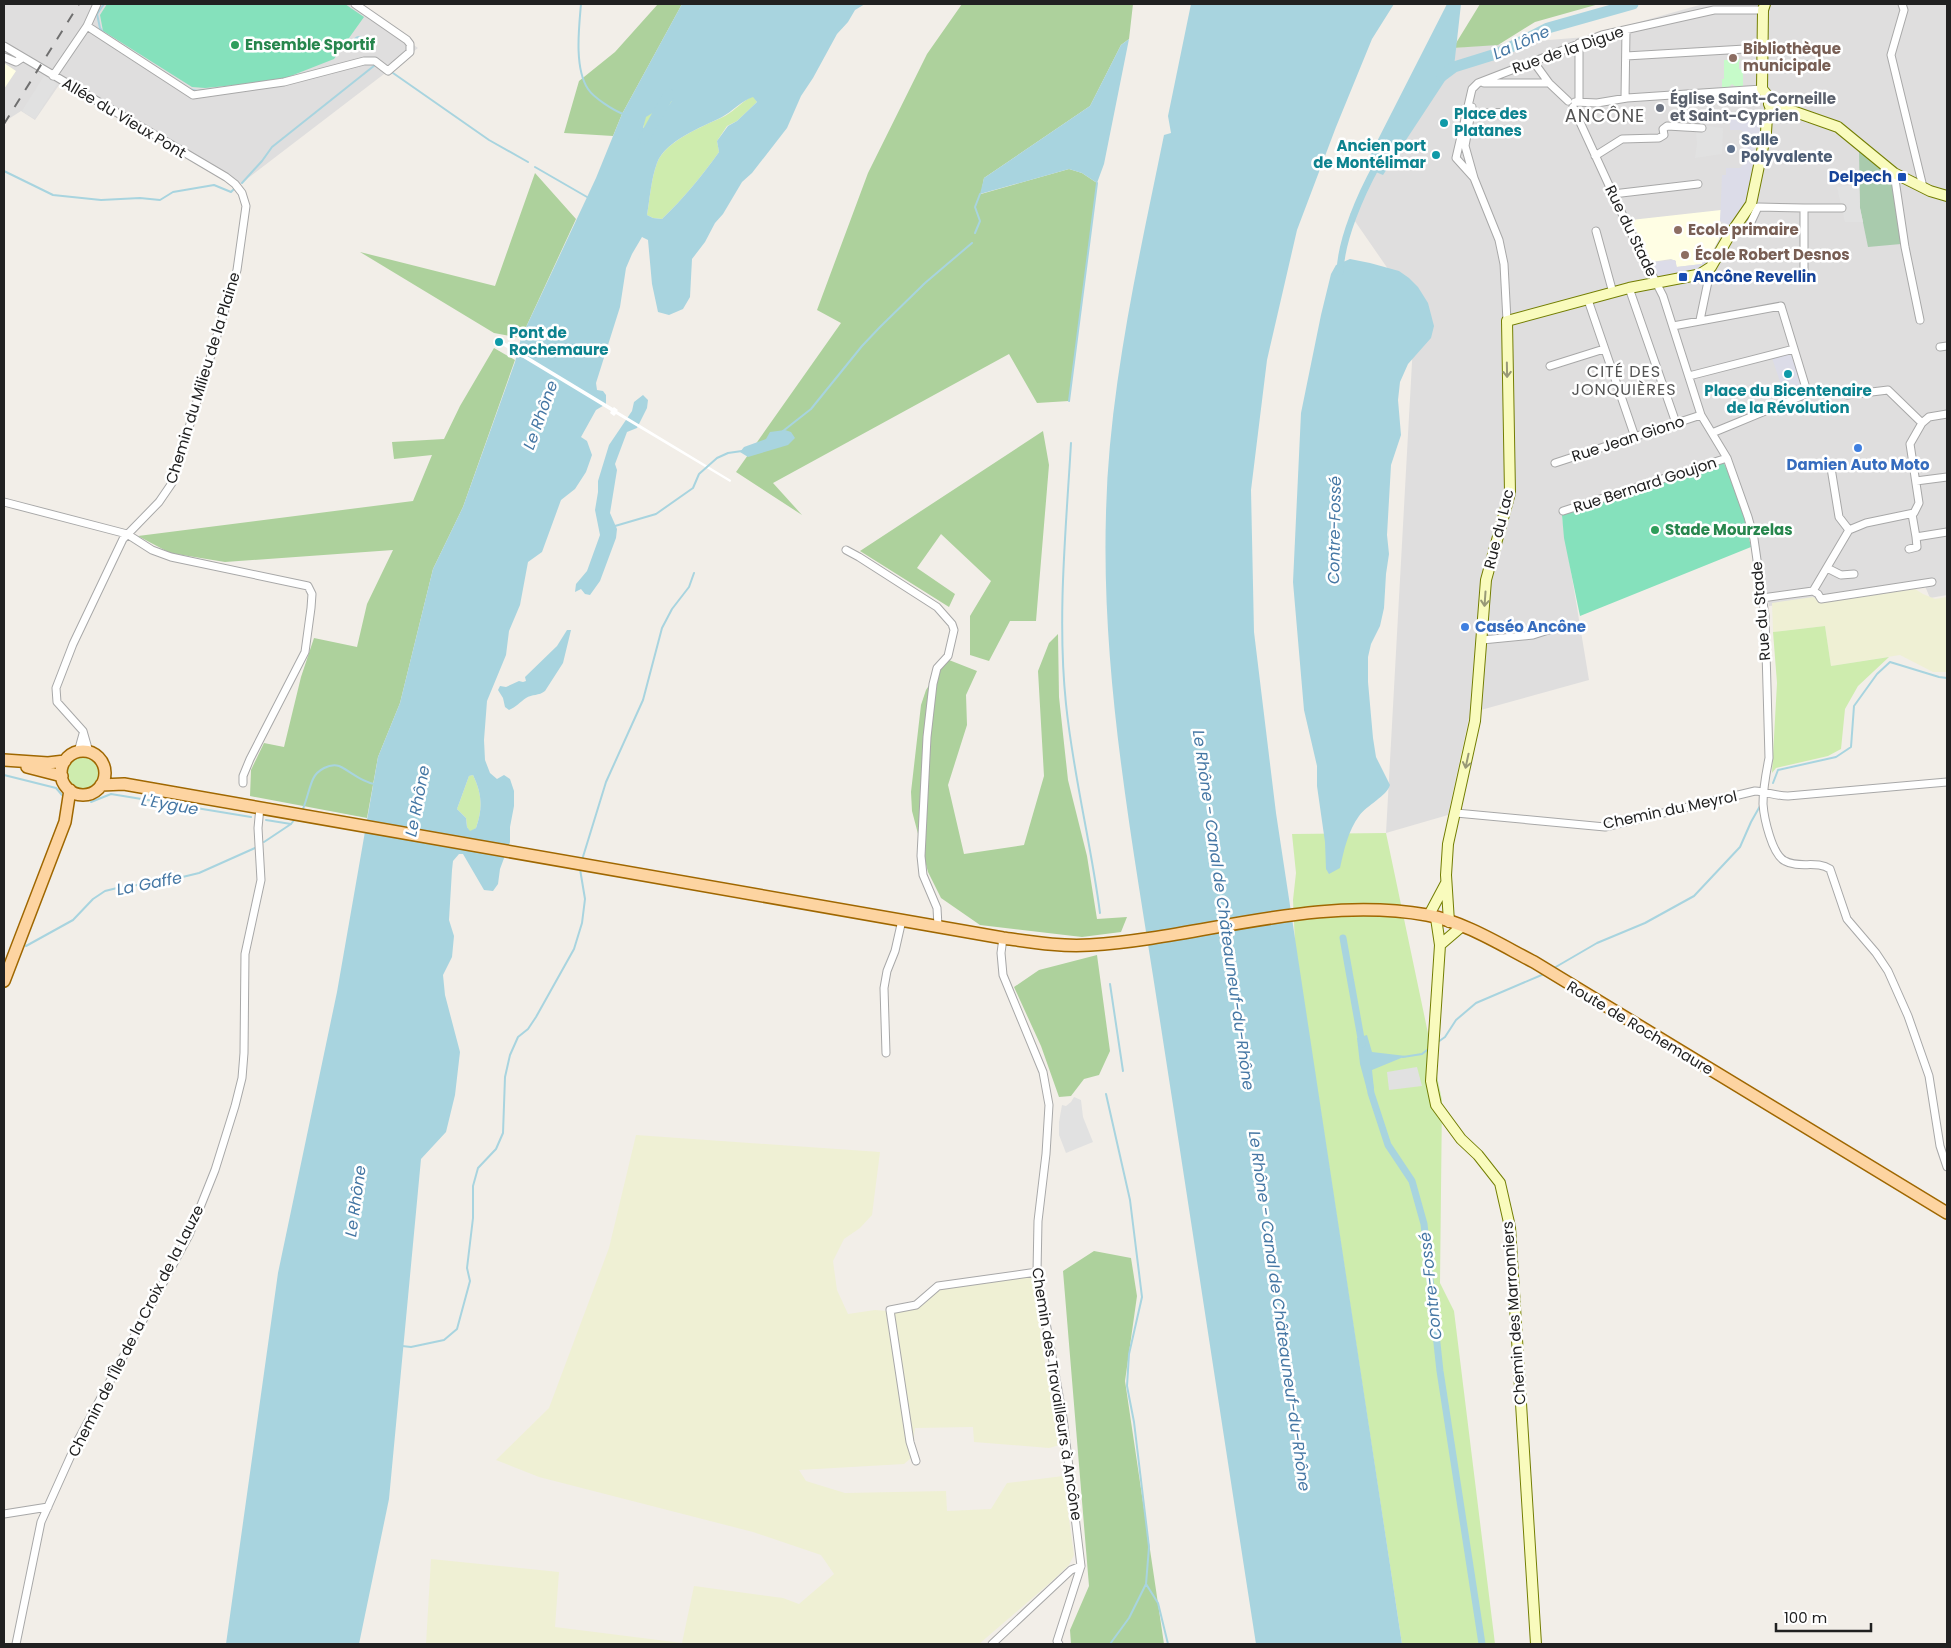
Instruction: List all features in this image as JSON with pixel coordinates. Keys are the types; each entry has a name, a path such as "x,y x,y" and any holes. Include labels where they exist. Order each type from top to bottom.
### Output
{"main road":[{"path":"4,761 48,763 65,761 83,752 99,759 105,769 124,784"},
{"path":"4,761 62,776"},
{"path":"65,761 62,776 66,786 78,794 87,795"},
{"path":"65,822 75,807 101,785 104,780 105,769"},
{"name":"Route de Rochemaure","path":"101,785 124,784 1003,938 1061,945 1088,945 1130,941 1311,912 1385,910 1432,916 1461,926 1534,962 1947,1213"},
{"path":"4,981 65,822 70,790"}],"street":[{"path":"53,76 87,26 97,4"},
{"path":"87,26 193,95 284,82 364,61 375,62 388,71 410,52 410,44 355,4"},
{"path":"1902,4 1904,10 1891,55 1923,187"},
{"path":"1764,7 1762,89 1774,105 1838,127 1894,173 1947,196"},
{"name":"Rue de la Digue","path":"1478,83 1579,43 1626,30 1714,10 1764,7"},
{"path":"1625,98 1626,30"},
{"path":"1579,43 1574,103 1597,103 1625,98 1762,89"},
{"name":"Allée du Vieux Pont","path":"4,46 226,177 236,184 242,193"},
{"path":"1626,56 1762,48"},
{"path":"4,57 16,62 22,58"},
{"name":"Rue du Stade","path":"1533,61 1548,83 1574,103 1595,156 1657,283 1673,326 1701,415 1727,458 1754,539 1764,616 1769,758 1764,779 1763,805 1779,858 1791,864 1818,864 1830,869 1834,876 1842,909 1847,919 1888,970 1908,1016 1929,1076 1940,1146 1947,1167"},
{"path":"1762,64 1813,64"},
{"path":"1474,178 1456,158 1472,89 1478,83 1548,83"},
{"path":"1474,178 1465,146 1478,83"},
{"path":"1751,222 1767,117 1774,105"},
{"path":"1471,112 1522,114"},
{"path":"1595,156 1622,139 1659,138 1664,135 1664,129 1667,126 1702,128"},
{"path":"1894,173 1905,247 1920,320"},
{"name":"Rue du Lac","path":"1449,922 1448,844 1475,721 1486,580 1510,494 1504,264 1499,240 1474,178"},
{"path":"1613,194 1698,184"},
{"name":"Chemin du Milieu de la Plaine","path":"83,752 82,732 58,702 56,688 93,600 123,539 166,493 177,470 237,270 246,206 242,193"},
{"path":"1755,205 1842,208"},
{"path":"1507,322 1629,288 1702,274 1710,267 1729,236 1755,205"},
{"path":"1804,208 1804,279"},
{"path":"1596,231 1613,293"},
{"path":"1700,320 1710,267"},
{"path":"1629,288 1676,424"},
{"path":"1588,300 1635,437"},
{"path":"1673,326 1781,306 1806,388 1804,395 1712,433"},
{"path":"1550,366 1604,349"},
{"path":"1689,376 1794,349"},
{"path":"1847,395 1888,390 1922,424"},
{"path":"1813,591 1850,530 1866,523 1914,513 1919,503 1910,444 1922,424 1929,417 1947,414"},
{"name":"Rue Jean Giono","path":"1556,463 1701,415"},
{"name":"Rue Bernard Goujon","path":"1563,511 1727,458"},
{"path":"1831,468 1838,517 1850,530"},
{"path":"1916,481 1947,477"},
{"path":"4,502 127,534 152,550 171,558 308,586 312,594 305,652 250,759 243,776 243,783"},
{"path":"1910,548 1917,547 1912,514"},
{"path":"1916,536 1947,532"},
{"path":"846,550 937,607 952,624 954,630 948,656 937,668 927,737 922,856 923,875 937,908 938,926"},
{"path":"1827,568 1841,575 1854,574"},
{"path":"1762,598 1813,591 1821,599 1932,582"},
{"path":"1482,640 1534,635 1558,627"},
{"path":"82,732 83,752"},
{"name":"Chemin du Meyrol","path":"1456,813 1605,827 1755,791 1776,796 1788,796 1947,782"},
{"name":"Chemin de l'Île de la Croix de la Lauze","path":"16,1644 41,1522 77,1442 189,1235 215,1170 236,1106 242,1078 244,1053 245,954 261,880 258,828 260,807"},
{"path":"1432,916 1447,882"},
{"name":"Chemin des Marronniers","path":"1432,916 1440,945 1431,1066 1431,1081 1436,1105 1461,1139 1478,1155 1500,1183 1510,1227 1536,1644"},
{"path":"886,1053 884,988 902,920"},
{"path":"1440,945 1461,926"},
{"name":"Chemin des Travailleurs à Ancône","path":"1003,938 1001,953 1003,975 1042,1072 1049,1105 1046,1154 1038,1221 1037,1272 1063,1418 1066,1456 1081,1566 1057,1642 1059,1644"},
{"path":"916,1461 910,1442 890,1310 916,1305 938,1286 1037,1272"},
{"path":"4,1514 48,1507"},
{"path":"992,1644 1071,1570 1081,1566"}],"shaded area":[{"path":"4,4 355,4 418,48 239,185 59,85 35,120 21,111 4,122"},
{"path":"1703,4 1947,4 1947,595 1930,598 1925,586 1817,602 1769,606 1736,476 1723,471 1562,517 1589,680 1470,713 1448,815 1386,833 1415,308 1350,214 1452,48 1586,37"},
{"path":"4,63 16,71 4,89"},
{"path":"44,76 57,84 35,119 22,111"},
{"path":"1730,116 1763,116 1763,127 1755,142 1753,152 1757,158 1756,171 1744,210 1732,227 1720,221 1722,175 1726,175 1726,168 1740,168 1743,165 1744,133 1741,130 1730,130"},
{"path":"1700,125 1723,128 1722,154 1695,158 1696,131"},
{"path":"1859,148 1892,175 1901,244 1868,247 1860,208"},
{"path":"1859,185 1863,222 1845,222 1837,187"},
{"name":"Ecole primaire","path":"1721,210 1719,239 1712,252 1702,253 1702,264 1676,267 1676,261 1671,259 1652,262 1631,220"},
{"path":"1712,252 1714,254 1710,264 1698,271 1663,278 1656,273 1652,262 1675,260 1677,267 1702,264 1702,253"},
{"name":"Place du Bicentenaire de la Révolution","path":"1789,351 1805,390 1786,399 1772,358"},
{"path":"1915,589 1935,599 1947,597 1947,672 1933,672 1900,655 1831,666 1825,626 1773,632 1772,603 1813,597 1823,602"},
{"path":"1417,1067 1422,1086 1389,1090 1387,1072"},
{"path":"1074,1097 1081,1100 1083,1117 1093,1142 1066,1153 1059,1135 1059,1122 1062,1105 1066,1106"},
{"path":"636,1135 880,1152 872,1215 860,1228 844,1239 833,1261 837,1290 848,1314 875,1310 886,1311 923,1305 943,1287 1033,1276 1043,1351 1060,1445 1049,1448 974,1442 973,1427 915,1428 911,1458 904,1464 799,1470 806,1481 845,1493 946,1491 947,1511 991,1509 1007,1483 1063,1476 1074,1555 1069,1565 979,1644 426,1644 431,1559 559,1572 555,1627 682,1643 694,1586 783,1598 799,1604 834,1574 821,1555 753,1532 539,1477 496,1460 549,1408 609,1248"}],"green space":[{"name":"Ensemble Sportif","path":"107,4 345,4 364,17 334,59 278,81 205,88 192,87 103,31 100,15"},
{"path":"658,4 682,4 622,114 613,136 564,133 579,81 615,52"},
{"path":"962,4 1133,4 1129,39 1121,45 1090,106 984,178 981,194 1069,169 1082,173 1097,183 1069,401 1037,403 1009,354 773,483 802,515 736,472 841,323 817,310 868,173 927,54"},
{"path":"1480,4 1599,4 1535,22 1498,45 1453,48"},
{"path":"1741,59 1739,69 1743,70 1743,87 1736,87 1732,84 1728,88 1722,88 1724,60"},
{"path":"753,96 757,102 737,121 727,126 717,141 719,152 685,195 662,219 647,215 653,175 657,163 668,147 697,129 725,116"},
{"path":"673,100 653,125 643,129 645,117"},
{"path":"535,173 576,219 521,338 494,333 360,252 495,286"},
{"path":"494,348 515,360 463,507 433,569 400,703 378,757 367,818 250,796 251,770 264,743 284,747 301,677 314,638 357,647 367,604 393,550 225,562 170,553 138,536 413,501 432,455 394,459 392,442 444,439 460,406"},
{"path":"1043,431 1049,465 1036,621 1010,621 989,661 970,655 970,616 991,581 941,534 917,568 955,594 949,607 860,551"},
{"name":"Stade Mourzelas","path":"1721,457 1739,501 1751,547 1580,616 1564,538 1562,515"},
{"path":"1825,626 1831,666 1889,657 1858,686 1845,709 1841,749 1828,756 1776,768 1772,773 1777,683 1773,632"},
{"path":"1058,634 1059,697 1068,780 1087,856 1097,919 1127,917 1121,932 1082,937 980,925 941,898 928,872 912,811 911,792 921,705 926,690 939,670 949,660 977,671 966,695 967,725 948,785 964,854 1024,845 1044,776 1038,671 1049,643"},
{"path":"83,756 95,761 100,773 95,785 83,790 71,785 66,773 71,761"},
{"path":"473,775 481,801 476,828 470,832 467,827 466,818 457,809 469,776"},
{"path":"1386,833 1442,1100 1440,1283 1454,1311 1495,1644 1402,1644 1295,944 1293,900 1296,873 1292,834"},
{"path":"1097,955 1110,1051 1099,1075 1084,1079 1071,1096 1059,1097 1041,1046 1014,987 1039,970"},
{"path":"1094,1251 1131,1258 1137,1296 1125,1381 1164,1644 1071,1644 1070,1630 1089,1586 1063,1271"}],"water":[{"path":"682,4 865,4 855,10 848,22 837,34 801,96 787,128 752,173 742,182 705,242 692,259 690,297 683,309 669,315 658,312 652,284 648,240 642,237 626,268 620,307 596,383 597,390 603,391 606,395 606,404 596,410 581,437 587,441 592,455 586,472 575,489 561,500 542,552 528,562 520,605 509,631 506,655 487,701 484,740 485,760 490,773 497,779 504,775 510,779 514,791 510,842 500,869 498,884 493,891 484,890 463,854 459,854 453,861 449,920 454,936 452,957 443,975 445,995 460,1052 455,1095 446,1132 421,1159 389,1499 359,1644 226,1644 278,1273 337,992 378,757 400,703 433,569 463,507 515,362 521,338 596,178 622,114","holes":["753,97 757,102 737,121 728,126 717,141 719,152 685,195 662,219 647,215 653,175 657,163 668,148 685,135 722,117","672,101 653,125 643,128 646,117","473,775 481,801 476,828 470,831 467,827 466,818 457,809 469,776"]},
{"name":"Le Rhône - Canal de Châteauneuf-du-Rhône","path":"1191,4 1394,4 1372,39 1297,230 1267,360 1251,490 1254,632 1276,813 1402,1644 1256,1644 1121,761 1108,637 1106,513 1108,466 1119,370 1135,275 1164,135 1171,133 1168,116"},
{"path":"1447,4 1461,4 1454,67 1383,175 1364,167"},
{"path":"357,36 361,36 365,42 361,48 357,48 353,44 353,40"},
{"path":"1129,39 1104,164 1097,183 1082,173 1069,169 980,194 984,178 1090,106 1121,45"},
{"path":"1350,259 1399,271 1409,278 1418,287 1428,303 1434,326 1431,338 1408,364 1400,382 1398,400 1401,435 1391,465 1387,535 1389,554 1384,608 1380,626 1371,644 1368,657 1368,682 1376,757 1390,785 1385,793 1359,816 1349,834 1340,868 1329,874 1326,869 1325,842 1317,786 1317,766 1304,710 1293,582 1301,413 1331,274 1336,265"},
{"path":"643,395 648,400 647,408 637,428 627,432 615,464 617,470 610,513 617,529 616,538 600,581 590,595 585,594 581,589 575,592 576,584 587,571 600,535 595,510 598,481 609,445 632,411 634,402"},
{"path":"785,430 791,432 795,438 788,445 748,457 740,452 744,447 766,439 770,432"},
{"path":"567,630 571,630 563,663 545,691 528,697 509,710 505,707 503,698 498,690 500,686 506,687 519,681 526,681 525,677 557,646"},
{"path":"1367,1035 1372,1052 1406,1056 1372,1070 1374,1089 1367,1090 1360,1064 1357,1038"}],"pier":[{"name":"Pont de Rochemaure","path":"504,342 614,407 617,411 731,481 616,414 614,416 610,413 611,411 502,345"}],"waterway":[{"path":"104,4 97,14 100,28 104,33"},
{"path":"581,4 578,47 584,80 588,89 595,96 609,107 623,114"},
{"name":"La Lône","path":"1442,76 1454,67 1499,53 1548,28 1633,4"},
{"path":"242,183 272,147 375,65"},
{"path":"393,73 489,140 528,162"},
{"path":"189,89 197,91 214,89"},
{"name":"Le Rhône","path":"644,139 669,94"},
{"name":"Contre-Fossé","path":"1340,272 1341,259 1348,231 1377,165"},
{"path":"535,167 587,197"},
{"path":"4,171 53,195 101,200 140,198 160,200 173,192 214,185 231,192 234,189"},
{"path":"1069,401 1097,183"},
{"path":"975,233 980,221 975,207 980,194"},
{"path":"783,431 811,409 862,346 880,327 925,283 972,243"},
{"path":"1071,443 1063,574 1063,672 1069,730 1100,913"},
{"path":"615,526 656,514 693,488 699,474 717,458 728,453 742,451"},
{"path":"582,860 606,782 643,700 662,628 672,609 689,587 694,573"},
{"path":"1773,783 1778,770 1836,757 1851,747 1854,706 1877,674 1890,662 1947,678"},
{"name":"La Gaffe","path":"303,809 315,776 328,766 339,766 364,781 374,784"},
{"name":"L'Eygue","path":"4,775 56,788 62,795"},
{"name":"L'Eygue","path":"91,802 111,794 251,817"},
{"path":"1554,968 1597,943 1645,923 1694,896 1740,847 1760,806"},
{"name":"La Gaffe","path":"264,842 291,824 295,819"},
{"name":"L'Eygue","path":"266,820 291,824"},
{"name":"La Gaffe","path":"26,946 73,920 93,899 105,891 162,882 199,873 255,848"},
{"path":"402,1346 411,1347 444,1340 457,1329 470,1281 467,1268 473,1218 473,1186 478,1168 496,1149 503,1133 505,1077 510,1055 518,1037 528,1029 536,1017 574,949 582,923 585,899 580,869"},
{"name":"Contre-Fossé","path":"1343,938 1362,1044"},
{"path":"1438,1042 1445,1037 1456,1020 1476,1003 1544,974"},
{"path":"1110,984 1123,1071"},
{"path":"1403,1057 1422,1054 1427,1050"},
{"name":"Contre-Fossé","path":"1369,1081 1388,1145 1412,1181 1424,1224 1440,1371 1482,1644"},
{"path":"1106,1094 1130,1200 1142,1297 1129,1354 1127,1386 1134,1422 1149,1547 1146,1584 1158,1603 1168,1644"},
{"path":"1110,1644 1129,1618 1146,1584"}],"railway":[{"path":"4,124 79,4"}],"place":[{"name":"Ensemble Sportif","path":"235,45"},
{"name":"Bibliothèque municipale","path":"1733,58"},
{"name":"Église Saint-Corneille et Saint-Cyprien","path":"1660,108"},
{"name":"Place des Platanes","path":"1444,123"},
{"name":"Salle Polyvalente","path":"1731,149"},
{"name":"Ancien port de Montélimar","path":"1436,155"},
{"name":"Delpech","path":"1902,177"},
{"name":"Ecole primaire","path":"1678,230"},
{"name":"École Robert Desnos","path":"1685,255"},
{"name":"Ancône Revellin","path":"1683,277"},
{"name":"Pont de Rochemaure","path":"499,342"},
{"name":"Place du Bicentenaire de la Révolution","path":"1788,374"},
{"name":"Damien Auto Moto","path":"1858,448"},
{"name":"Stade Mourzelas","path":"1655,530"},
{"name":"Caséo Ancône","path":"1465,627"}],"district":[{"name":"ANCÔNE","path":"1605,116"},
{"name":"CITÉ DES JONQUIÈRES","path":"1624,380"}]}
